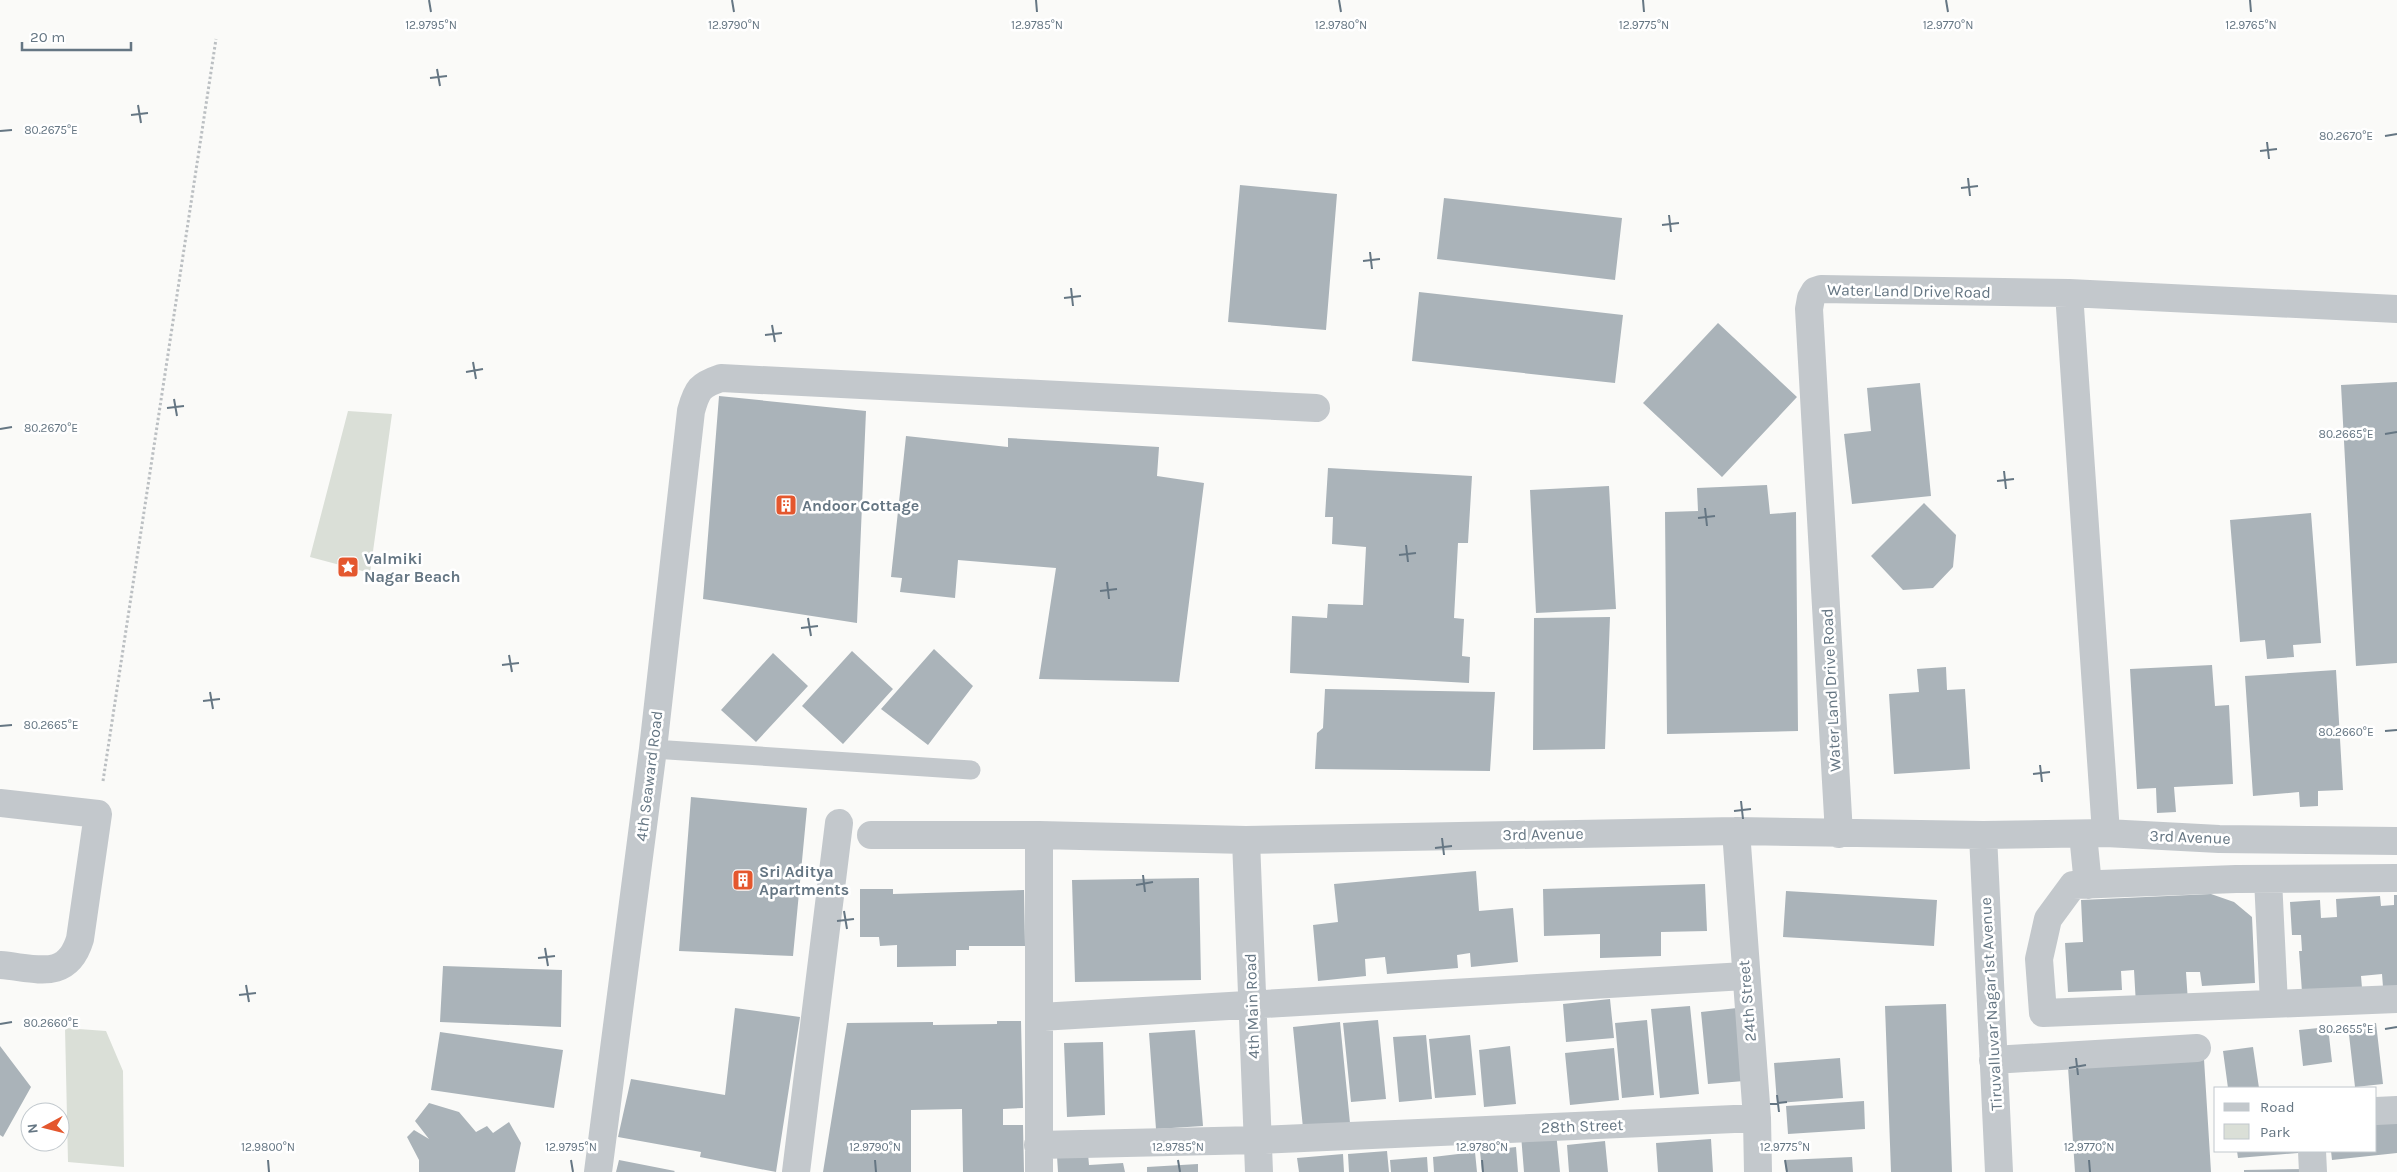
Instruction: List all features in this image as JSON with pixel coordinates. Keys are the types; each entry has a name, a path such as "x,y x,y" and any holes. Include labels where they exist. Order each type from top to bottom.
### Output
{"street":[{"name":"Water Land Drive Road","path":"1839,834 1810,309 1811,298 1815,291 1821,289 2068,293 2397,309"},
{"path":"2068,293 2094,834 2088,885"},
{"name":"4th Seaward Road","path":"598,1172 653,749 691,410 696,393 706,383 721,378 1316,408"},
{"path":"0,803 98,814 80,939 76,953 67,965 55,970 0,966"},
{"path":"796,1172 839,823"},
{"name":"3rd Avenue","path":"871,835 1039,834 1246,840 1736,830 1839,834 2094,834 2219,839 2397,841"},
{"name":"24th Street","path":"1736,830 1745,976 1757,1118 1758,1172"},
{"path":"1039,834 1039,1172"},
{"name":"Tiruvalluvar Nagar 1st Avenue","path":"1983,835 1999,1172"},
{"path":"2219,839 2236,878"},
{"name":"4th Main Road","path":"1246,840 1259,1172"},
{"path":"2397,878 2236,878 2073,886 2048,920 2039,959 2043,1013 2397,999"},
{"path":"2268,879 2274,1004"},
{"path":"1040,1016 1252,1006 1745,976"},
{"path":"1993,1060 2197,1048"},
{"path":"2377,1111 2397,1110"},
{"name":"28th Street","path":"1038,1145 1258,1140 1757,1118"},
{"path":"2312,1152 2313,1172"}],"lane":[{"path":"653,749 971,770"}],"path":[{"path":"98,814 216,39"}],"green space":[{"path":"348,411 392,414 370,573 310,557"},
{"path":"65,1028 106,1031 123,1071 124,1167 68,1162 68,1152 70,1152 70,1102 67,1102"}],"building":[{"path":"1240,185 1337,194 1326,330 1228,322"},
{"path":"1444,198 1622,218 1615,280 1437,259"},
{"path":"1419,292 1623,315 1615,383 1412,361"},
{"path":"1718,323 1797,397 1722,477 1643,403"},
{"path":"2397,382 2397,663 2356,666 2341,385"},
{"path":"1920,383 1931,496 1852,504 1844,434 1871,431 1867,388"},
{"name":"Andoor Cottage","path":"719,396 866,411 857,623 703,599"},
{"path":"906,436 1008,447 1008,438 1159,447 1157,476 1204,483 1179,682 1039,679 1056,568 958,560 955,598 900,592 902,578 891,577"},
{"path":"1328,468 1472,476 1468,543 1458,543 1454,618 1464,619 1462,656 1470,657 1469,683 1290,673 1292,616 1327,618 1328,604 1363,605 1366,547 1332,544 1333,517 1325,517"},
{"path":"1767,485 1770,514 1796,512 1798,731 1667,734 1665,512 1698,511 1697,488"},
{"path":"1609,486 1616,609 1536,613 1530,490"},
{"path":"1924,503 1956,535 1953,567 1933,588 1903,590 1871,556"},
{"path":"2311,513 2321,643 2293,645 2294,657 2267,659 2265,640 2240,642 2230,520"},
{"path":"1610,617 1605,749 1533,750 1534,618"},
{"path":"934,649 973,686 928,745 881,709"},
{"path":"852,651 893,689 843,744 802,706"},
{"path":"773,653 808,686 756,742 721,710"},
{"path":"2212,665 2215,706 2229,705 2233,784 2174,787 2176,812 2157,813 2156,788 2137,789 2130,669"},
{"path":"1946,667 1947,690 1965,689 1970,769 1894,774 1889,694 1919,692 1917,669"},
{"path":"2336,670 2343,790 2318,791 2318,806 2300,807 2299,792 2253,796 2245,676"},
{"path":"1325,689 1495,692 1490,771 1315,769 1317,733 1323,728"},
{"name":"Sri Aditya Apartments","path":"691,797 807,808 793,956 679,951"},
{"path":"1476,871 1479,911 1513,908 1518,962 1471,967 1470,953 1457,955 1458,968 1387,974 1385,957 1365,959 1366,976 1318,981 1313,925 1338,922 1334,884"},
{"path":"1199,878 1201,980 1075,982 1072,880"},
{"path":"1705,884 1707,931 1661,932 1661,956 1600,958 1600,934 1544,936 1543,889"},
{"path":"860,889 893,889 893,894 1024,890 1025,946 969,946 969,950 956,950 956,966 897,967 897,945 880,946 879,937 860,937"},
{"path":"1786,891 1937,900 1934,946 1783,937"},
{"path":"2211,894 2234,902 2252,917 2255,983 2202,986 2200,972 2186,972 2188,1002 2136,1005 2134,970 2121,971 2122,990 2068,992 2065,943 2083,942 2081,900"},
{"path":"2394,895 2397,895 2397,986 2383,987 2382,974 2361,976 2362,988 2302,992 2299,951 2302,951 2301,935 2292,935 2290,902 2320,900 2321,918 2337,917 2336,899 2380,896 2381,906 2394,905"},
{"path":"443,966 562,970 561,1027 440,1022"},
{"path":"1610,999 1614,1038 1566,1042 1563,1004"},
{"path":"1946,1004 1952,1172 1891,1172 1885,1006"},
{"path":"1690,1006 1699,1094 1660,1098 1651,1009"},
{"path":"735,1008 800,1017 776,1172 700,1157 701,1152 618,1137 631,1079 725,1095"},
{"path":"1737,1008 1744,1081 1708,1084 1701,1012"},
{"path":"1378,1020 1386,1099 1351,1102 1343,1023"},
{"path":"1647,1020 1654,1095 1622,1098 1615,1023"},
{"path":"997,1021 1021,1021 1023,1108 1003,1109 1003,1125 1023,1125 1024,1172 963,1172 962,1109 911,1110 911,1172 823,1172 847,1023 933,1022 933,1025 997,1024"},
{"path":"1340,1022 1350,1123 1303,1128 1293,1027"},
{"path":"2376,1023 2383,1084 2355,1087 2348,1026"},
{"path":"2328,1027 2332,1062 2303,1066 2299,1030"},
{"path":"1195,1030 1203,1126 1156,1129 1149,1033"},
{"path":"440,1032 563,1050 554,1108 431,1090"},
{"path":"1426,1035 1432,1099 1399,1102 1393,1037"},
{"path":"1470,1035 1476,1095 1435,1098 1429,1039"},
{"path":"1103,1042 1105,1115 1067,1117 1064,1043"},
{"path":"0,1046 31,1087 23,1102 20,1102 20,1107 3,1137 0,1135"},
{"path":"1510,1046 1516,1104 1484,1107 1479,1050"},
{"path":"2253,1047 2259,1087 2228,1087 2223,1051"},
{"path":"1614,1048 1619,1100 1570,1105 1565,1053"},
{"path":"1840,1058 1843,1098 1777,1103 1774,1063"},
{"path":"2204,1059 2211,1172 2075,1172 2068,1067"},
{"path":"1864,1101 1865,1129 1788,1134 1786,1106"},
{"path":"429,1103 459,1112 476,1132 487,1126 493,1133 509,1122 521,1143 515,1172 419,1172 419,1160 407,1137 414,1130 429,1139 415,1121"},
{"path":"2397,1121 2397,1153 2332,1160 2331,1152 2377,1152 2377,1123"},
{"path":"1556,1132 1560,1172 1524,1172 1521,1135"},
{"path":"1711,1139 1713,1172 1658,1172 1656,1143"},
{"path":"1605,1141 1608,1172 1569,1172 1567,1145"},
{"path":"1516,1147 1518,1172 1482,1172 1480,1151"},
{"path":"1387,1151 1389,1172 1349,1172 1348,1154"},
{"path":"1475,1152 1477,1172 1434,1172 1433,1157"},
{"path":"2237,1152 2298,1152 2298,1153 2238,1158"},
{"path":"1088,1154 1089,1165 1123,1163 1125,1172 1058,1172 1057,1156"},
{"path":"1343,1154 1344,1172 1299,1172 1297,1158"},
{"path":"1427,1157 1428,1172 1391,1172 1390,1160"},
{"path":"1852,1157 1853,1172 1786,1172 1785,1160"},
{"path":"619,1160 675,1171 616,1172"},
{"path":"1198,1164 1198,1172 1147,1172 1147,1167"},
{"path":"2307,1169 2307,1172 2244,1172 2244,1170"}],"place":[{"name":"Andoor Cottage","path":"786,505"},
{"name":"Valmiki Nagar Beach","path":"348,567"},
{"name":"Sri Aditya Apartments","path":"743,880"}]}
